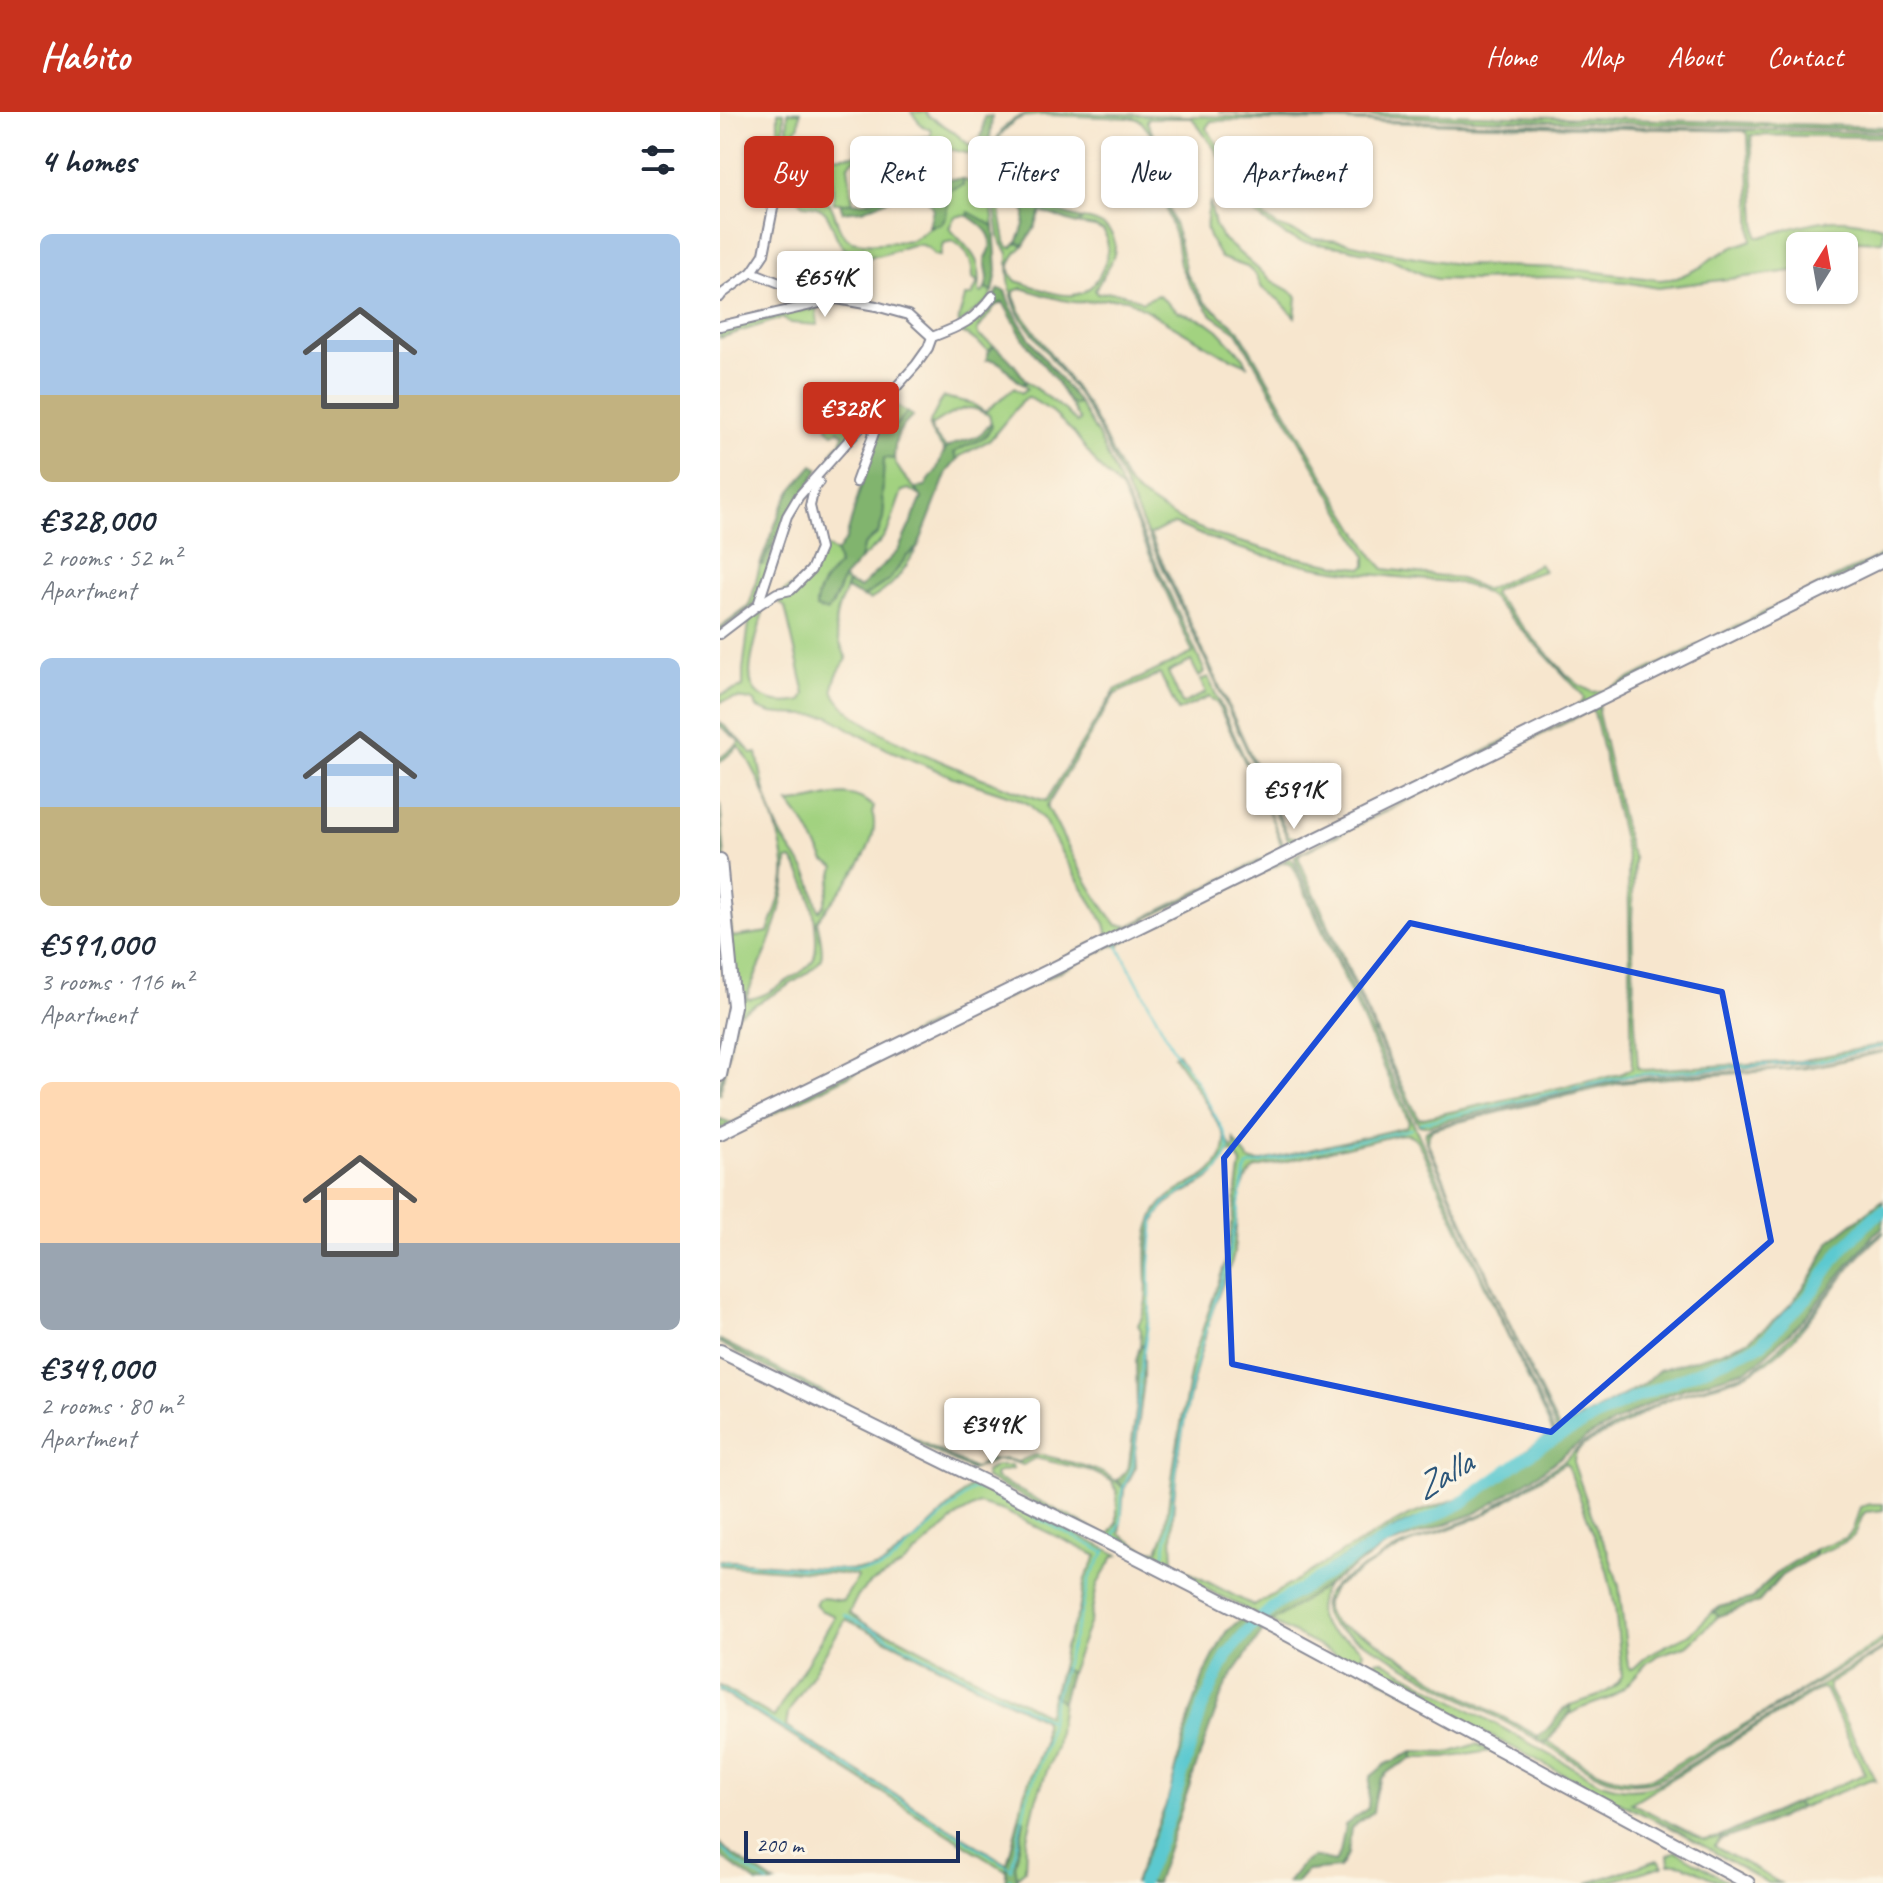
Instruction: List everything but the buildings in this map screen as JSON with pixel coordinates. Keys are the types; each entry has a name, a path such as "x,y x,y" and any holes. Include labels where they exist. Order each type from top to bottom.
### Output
{"street":[{"path":"720,297 752,272 764,254 773,208"},
{"path":"752,272 797,290 908,315 932,337"},
{"path":"720,634 777,593 791,590 811,570 820,549 810,506 814,488 916,365 932,337 966,324 983,310 993,296"},
{"path":"720,326 837,299"},
{"path":"856,482 874,433 869,419"},
{"path":"758,605 787,516 799,496 859,431"},
{"path":"720,1133 1883,560"},
{"path":"720,860 734,1006 720,1075"},
{"path":"720,1351 1277,1629 1748,1883"}],"highlighted area":[{"path":"1410,923 1722,992 1771,1241 1551,1432 1232,1364 1224,1158"}],"green space":[{"path":"778,112 784,112 783,136 778,136"},
{"path":"788,112 800,112 794,136 787,136"},
{"path":"911,112 926,112 968,144 968,153 952,150 952,136 931,136 931,130 922,126"},
{"path":"1032,112 1883,133 1883,137 1751,135 1757,237 1828,220 1844,220 1883,227 1883,241 1858,241 1858,232 1786,232 1786,272 1658,288 1578,278 1437,279 1373,254 1302,242 1268,224 1251,208 1258,208 1277,226 1314,239 1340,241 1462,265 1565,268 1660,280 1677,278 1752,240 1748,134 1744,131 1242,120 1211,121 1206,128 1214,140 1214,148 1192,118 1148,118 1154,136 1151,136 1140,120 1134,118 1045,115 1023,117 999,136 1013,120"},
{"path":"1218,112 1550,117 1883,127 1883,130"},
{"path":"992,116 990,136 981,136 984,117"},
{"path":"850,155 850,203 834,203 834,157"},
{"path":"952,179 963,179 963,185 952,189"},
{"path":"963,179 968,182 968,208 992,208 994,226 970,213 954,218 949,228 977,262 979,291 982,293 985,289 993,292 989,300 959,324 965,296 972,296 978,282 973,278 968,256 962,248 953,241 943,243 940,256 921,245 914,245 872,256 863,263 844,248 818,208 832,208 843,234 856,242 912,240 941,224 947,208 952,208 952,189 963,185"},
{"path":"1210,202 1215,226 1222,238 1272,281 1295,294 1295,317 1262,288 1256,275 1247,267 1221,258 1207,232"},
{"path":"840,203 850,203 850,208 867,208 843,212"},
{"path":"947,208 946,216 941,224 929,226 933,209"},
{"path":"995,208 1000,208 1008,247 1012,248 1017,243 1024,245 1013,257 1010,267 1016,281 1054,293 1076,295 1095,282 1107,254 1104,231 1077,224 1083,219 1096,222 1111,233 1115,246 1111,263 1095,290 1097,294 1120,293 1142,302 1158,295 1177,311 1207,322 1218,330 1244,358 1247,365 1220,353 1127,299 1074,302 1022,288 1014,291 1020,311 1088,406 1126,481 1136,492 1186,523 1219,536 1290,556 1342,566 1366,566 1366,556 1237,332 1212,315 1189,284 1180,265 1166,208 1169,208 1186,273 1205,302 1239,330 1374,558 1384,569 1458,578 1487,590 1539,564 1544,571 1515,580 1493,594 1566,674 1592,692 1605,691 1883,554 1883,557 1292,848 1097,425 1019,315 1010,285 1008,254 999,236","holes":["1175,524 1234,547 1294,563 1458,583 1477,589 1490,596 1582,694 1584,700 1305,840 1288,836 1150,535"]},
{"path":"1023,208 1053,208 1083,219 1077,224 1041,212 1024,245 1017,243 1025,213"},
{"path":"969,212 994,226 997,271 993,292 985,289 988,277 985,260 991,240 985,229 968,216"},
{"path":"999,289 1005,291 1027,334 1079,403 1069,402 1024,340 1003,302 995,306 992,302"},
{"path":"992,302 995,306 977,331 979,336 994,346 989,351 969,336 954,330 975,319"},
{"path":"816,307 818,325 791,323 782,318 720,338 720,329"},
{"path":"994,346 1016,367 1026,381 1024,385 1002,365 986,360"},
{"path":"1026,381 1077,423 1080,421 1069,402 1079,403 1098,435 1205,672 1199,677 1191,661 1168,672 1182,704 1206,693 1200,680 1208,677 1271,818 1217,703 1209,697 1178,711 1160,674 1115,694 1047,806 1079,867 1117,925 1129,926 1281,850 1273,822 1286,850 720,1129 720,1119 732,1123 1108,936 1105,924 1044,820 1029,804 889,750 829,716 771,713 757,708 755,702 742,699 720,702 720,695 743,687 749,623 746,620 720,638 720,635 764,604 751,665 753,687 759,695 774,702 802,701 805,694 785,607 777,596 812,570 825,546 836,553 839,564 820,589 816,608 833,605 843,579 848,583 836,621 838,637 847,659 833,688 845,707 867,724 930,756 1046,801 1115,690 1193,653 1121,489 1099,467 1074,433 1051,411 1028,397 990,440 957,460 954,453 978,441 992,426 989,415 969,408 931,426 932,432 945,447 949,447 945,451 933,436 930,430 931,421 943,397 971,403 985,412 1014,388 1022,393 1027,388 1024,385"},
{"path":"890,402 907,412 890,429 879,422"},
{"path":"835,407 869,411 869,415 834,453 844,434 838,430 833,433 827,428"},
{"path":"907,412 913,416 898,434 894,459 884,458 884,508 878,533 863,546 860,560 843,579 827,612 816,608 820,590 839,564 836,553 846,539 879,422 890,429"},
{"path":"990,423 992,426 985,436 954,453 957,460 947,472 918,547 889,580 863,597 846,589 848,583 860,588 898,551 922,498 915,488 925,487 947,448 980,434"},
{"path":"884,457 894,459 922,497 909,489 902,491 889,528 880,542 860,560 863,546 878,533 884,508"},
{"path":"813,465 819,469 768,552 764,564 760,565 781,509 791,491"},
{"path":"774,544 763,588 753,606 720,630 748,607 760,565 764,564"},
{"path":"918,547 887,588 870,600 863,597 889,580"},
{"path":"1599,705 1598,713 1629,848 1634,858 1632,919 1638,1067 1644,1070 1800,1061 1883,1044 1883,1047 1812,1063 1629,1076 1419,1125 1294,856","holes":["1591,710 1594,712 1628,861 1632,1068 1621,1074 1419,1119 1298,857"]},
{"path":"720,722 752,754 757,753 774,819 808,875 819,911 824,906 835,867 825,861 805,824 789,803 833,795 853,795 874,807 874,826 865,854 856,869 817,921 822,950 817,964 797,980 738,1014 720,1095 735,1001 720,803 732,937 768,932 780,898 784,863 763,790 747,758 739,746 720,762 720,758 739,743 720,726","holes":["792,859 806,883 812,903 815,955 809,966 798,975 765,994 746,999 768,947 783,893 787,860"]},
{"path":"1289,858 1294,862 1554,1432 1419,1143 1404,1134 1257,1168 1244,1183 1238,1206 1233,1257 1209,1320 1184,1422 1173,1508 1173,1564 1254,1606 1408,1516 1465,1496 1358,1548 1258,1615 986,1478 985,1472 996,1466 1011,1466 1013,1469 996,1473 995,1478 1105,1535 1109,1535 1117,1523 1117,1491 1112,1481 1089,1470 1035,1458 1023,1465 996,1460 975,1468 988,1460 1006,1459 1018,1462 1034,1455 1043,1455 1098,1471 1124,1489 1120,1534 1143,1549 1158,1550 1164,1536 1193,1358 1227,1257 1241,1164 1237,1156 1233,1152 1228,1153 1213,1176 1173,1199 1156,1219 1149,1253 1149,1312 1144,1344 1140,1346 1141,1330 1138,1325 1147,1289 1146,1249 1151,1223 1159,1207 1216,1166 1223,1154 1224,1134 1232,1149 1235,1147 1234,1140 1250,1161 1259,1162 1406,1127 1409,1122 1294,868 1284,862 1120,943 1120,946 1111,946 720,1140 720,1136"},
{"path":"1883,1051 1807,1068 1620,1083 1454,1123 1429,1133 1428,1143 1559,1429 1557,1431 1426,1142 1427,1130 1434,1127 1613,1082 1789,1069"},
{"path":"1178,1053 1202,1091 1222,1129 1174,1056"},
{"path":"1883,1200 1883,1227 1802,1321 1758,1362 1745,1370 1670,1393 1632,1413 1586,1438 1492,1504 1474,1514 1386,1546 1271,1622 1258,1615 1292,1590 1395,1528 1456,1503 1490,1483 1529,1448 1643,1385 1659,1370 1748,1341 1791,1304 1814,1273 1830,1241"},
{"path":"1883,1231 1801,1330 1764,1364 1733,1380 1659,1403 1589,1442 1575,1454 1574,1465 1619,1586 1628,1666 1634,1668 1649,1654 1690,1634 1713,1612 1719,1616 1688,1645 1658,1655 1610,1698 1570,1714 1570,1705 1607,1692 1622,1676 1615,1606 1607,1570 1565,1463 1489,1512 1381,1558 1333,1588 1326,1602 1329,1617 1336,1625 1367,1636 1447,1687 1538,1736 1537,1739 1328,1621 1323,1607 1326,1595 1334,1585 1397,1548 1483,1514 1565,1460 1582,1444 1666,1399 1752,1370 1804,1323 1871,1241"},
{"path":"720,1340 974,1469 744,1356 720,1343"},
{"path":"1144,1344 1136,1467 1124,1489 1117,1480 1129,1465 1137,1404 1136,1361 1140,1346"},
{"path":"973,1484 1119,1555 1114,1556 1097,1585 1090,1621 1070,1673 1061,1668 1065,1647 1079,1611 1085,1579 1097,1556 1004,1511 979,1504 959,1515 901,1566 868,1585 858,1595 849,1613 874,1629 898,1637 1047,1715 1053,1694 1062,1702 1056,1747 1036,1800 1026,1842 1025,1870 1017,1877 1015,1866 1024,1821 1019,1818 1024,1794 1044,1743 1044,1720 846,1619 788,1713 786,1727 1007,1864 1007,1871 720,1691 720,1686 774,1717 835,1616 822,1611 815,1604 818,1599 843,1601 858,1577 720,1565 720,1560 843,1570 882,1566 915,1540"},
{"path":"1883,1504 1883,1510 1865,1512 1851,1538 1814,1556 1815,1549 1846,1538 1853,1530 1860,1507"},
{"path":"1815,1549 1814,1556 1781,1576 1759,1602 1719,1616 1713,1612 1720,1607 1753,1598 1782,1569"},
{"path":"1327,1584 1320,1598 1320,1619 1329,1630 1363,1652 1352,1663 1271,1622"},
{"path":"1241,1619 1263,1631 1226,1684 1156,1883 1134,1883 1168,1800 1204,1675 1226,1632"},
{"path":"1883,1639 1883,1643 1664,1776 1648,1782 1632,1784 1601,1776 1543,1743 1548,1741 1585,1765 1611,1776 1639,1780 1654,1777"},
{"path":"1883,1648 1829,1684 1829,1690 1876,1781 1871,1779 1800,1808 1795,1803 1865,1774 1825,1689 1821,1688 1631,1803 1704,1840 1720,1837 1714,1846 1780,1883 1768,1883 1676,1830 1375,1676 1372,1670 1376,1661 1381,1660 1599,1782 1635,1789 1657,1784"},
{"path":"1061,1668 1070,1673 1062,1702 1053,1694"},
{"path":"1570,1705 1570,1714 1548,1741 1543,1743 1537,1739 1562,1711"},
{"path":"1476,1744 1491,1751 1444,1758 1413,1758 1413,1752 1449,1753"},
{"path":"1413,1752 1413,1758 1383,1777 1373,1812 1351,1828 1348,1854 1339,1868 1307,1871 1296,1883 1287,1883 1303,1863 1314,1857 1335,1862 1340,1853 1345,1825 1368,1808 1370,1777 1386,1764"},
{"path":"1795,1803 1800,1808 1767,1824 1720,1840 1720,1837"},
{"path":"1019,1818 1024,1820 1015,1866 1016,1883 1005,1883 1007,1864"},
{"path":"720,1843 775,1883 757,1883 721,1857"},
{"path":"1676,1851 1731,1883 1715,1880 1685,1866 1669,1864 1668,1855"},
{"path":"1658,1860 1663,1866 1604,1883 1588,1883"}],"waterway":[{"path":"1114,1536 1121,1522 1122,1491 1133,1466 1150,1312 1154,1220 1166,1202 1215,1173 1229,1149 1225,1134 1196,1080 1176,1054 1117,944"},
{"path":"1420,1123 1632,1075 1818,1061 1883,1046"},
{"path":"1114,1536 1159,1560 1163,1557 1190,1389 1228,1261 1248,1166 1411,1129"},
{"name":"Zalla","path":"1142,1883 1168,1821 1202,1708 1227,1655 1246,1632 1278,1603 1377,1544 1462,1503 1541,1446 1623,1403 1760,1345 1808,1297 1842,1249 1883,1211"},
{"path":"720,1562 857,1572 877,1570 888,1565 973,1489 982,1491"},
{"path":"991,1495 1104,1552"},
{"path":"1011,1870 1027,1798 1046,1745 1052,1708 1089,1579 1106,1550"},
{"path":"844,1615 1049,1720"},
{"path":"720,1689 1011,1868"},
{"path":"720,1847 768,1883"},
{"path":"1009,1883 1010,1878"}]}
